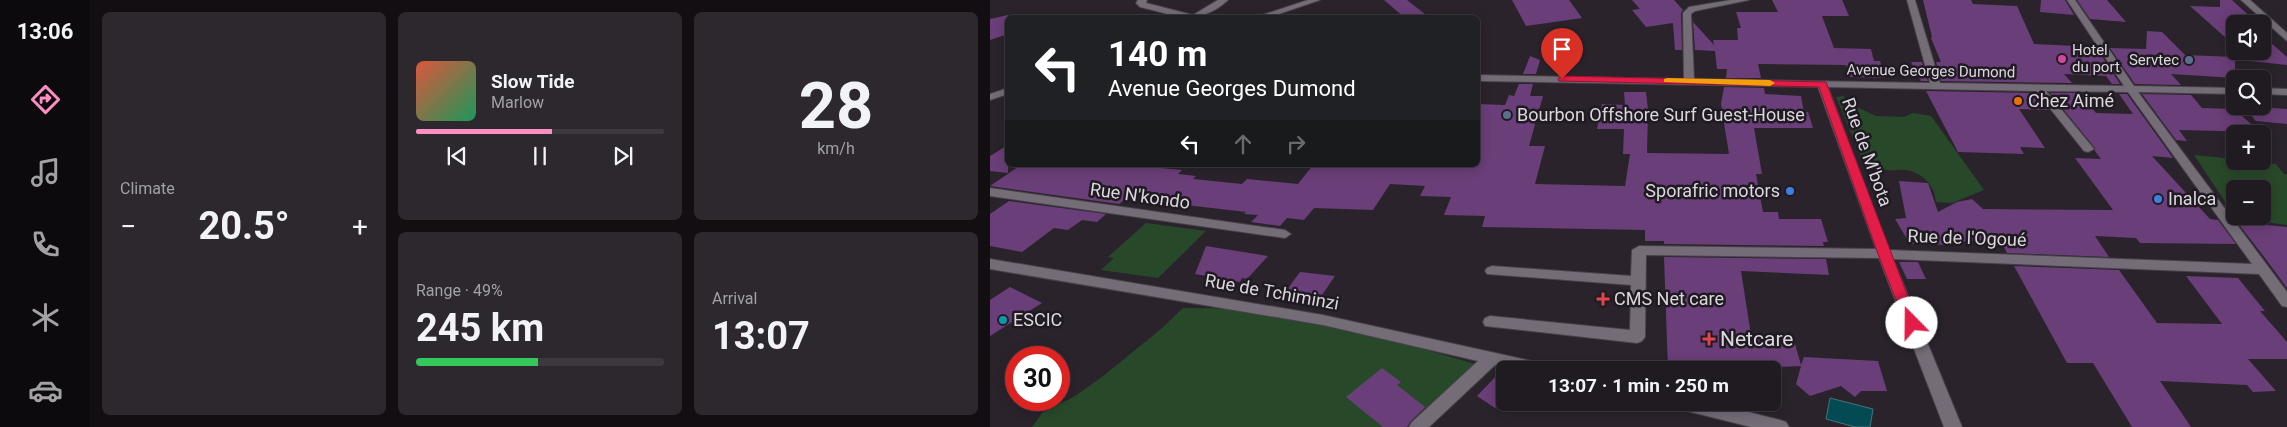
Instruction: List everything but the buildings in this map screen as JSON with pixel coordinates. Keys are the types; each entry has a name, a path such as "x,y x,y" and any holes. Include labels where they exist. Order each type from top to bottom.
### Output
{"street":[{"path":"1143,0 1140,3 1143,5 1185,15"},
{"path":"1197,15 1224,0"},
{"path":"1267,15 1316,0"},
{"path":"1690,81 1687,13 1692,9 1745,0"},
{"path":"1911,0 1936,86"},
{"path":"2071,0 2130,88 2287,302"},
{"path":"2245,0 2287,38"},
{"name":"Avenue Georges Dumond","path":"1480,78 2226,91"},
{"name":"Rue de M'bota","path":"1822,84 1884,254 1953,427"},
{"path":"2038,87 2088,149"},
{"path":"2271,91 2287,92"},
{"path":"990,97 1005,92"},
{"name":"Rue N'kondo","path":"990,192 1285,234"},
{"name":"Rue de l'Ogoué","path":"1638,281 1639,250 1884,254 2264,269"},
{"name":"Rue de Tchiminzi","path":"990,264 1324,320 1509,361"},
{"path":"1490,322 1637,337 1638,281 1492,271"},
{"path":"1418,427 1493,357"},
{"path":"1715,411 1780,427"}],"green space":[{"path":"1843,96 1855,106 1876,116 1904,117 1913,113 1931,116 1984,190 1952,203 1936,202 1931,186 1919,174 1907,170 1887,170 1874,166 1865,166 1836,97"},
{"path":"2194,155 2226,158 2226,170 2271,170 2271,164 2276,164 2284,174 2287,174 2287,225 2271,223 2271,180 2226,180 2226,203"},
{"path":"1146,223 1206,231 1158,278 1101,270 1114,258 1108,257"},
{"path":"1183,308 1264,309 1372,334 1475,364 1404,427 1032,427 1042,413 1046,411 1070,411 1070,399 1102,377 1161,329"}],"water":[{"path":"1830,398 1873,409 1870,427 1855,427 1826,419"}],"slow traffic":[{"path":"1667,81 1770,83"}],"place":[{"name":"Hotel du port","path":"2062,59"},
{"name":"Servtec","path":"2189,60"},
{"name":"Chez Aimé","path":"2018,101"},
{"name":"Bourbon Offshore Surf Guest-House","path":"1507,115"},
{"name":"Sporafric motors","path":"1790,191"},
{"name":"Inalca","path":"2158,199"},
{"name":"CMS Net care","path":"1603,299"},
{"name":"ESCIC","path":"1003,320"},
{"name":"Netcare","path":"1709,339"}],"route":[{"path":"1562,79 1822,84 1884,254 1912,323"}]}
